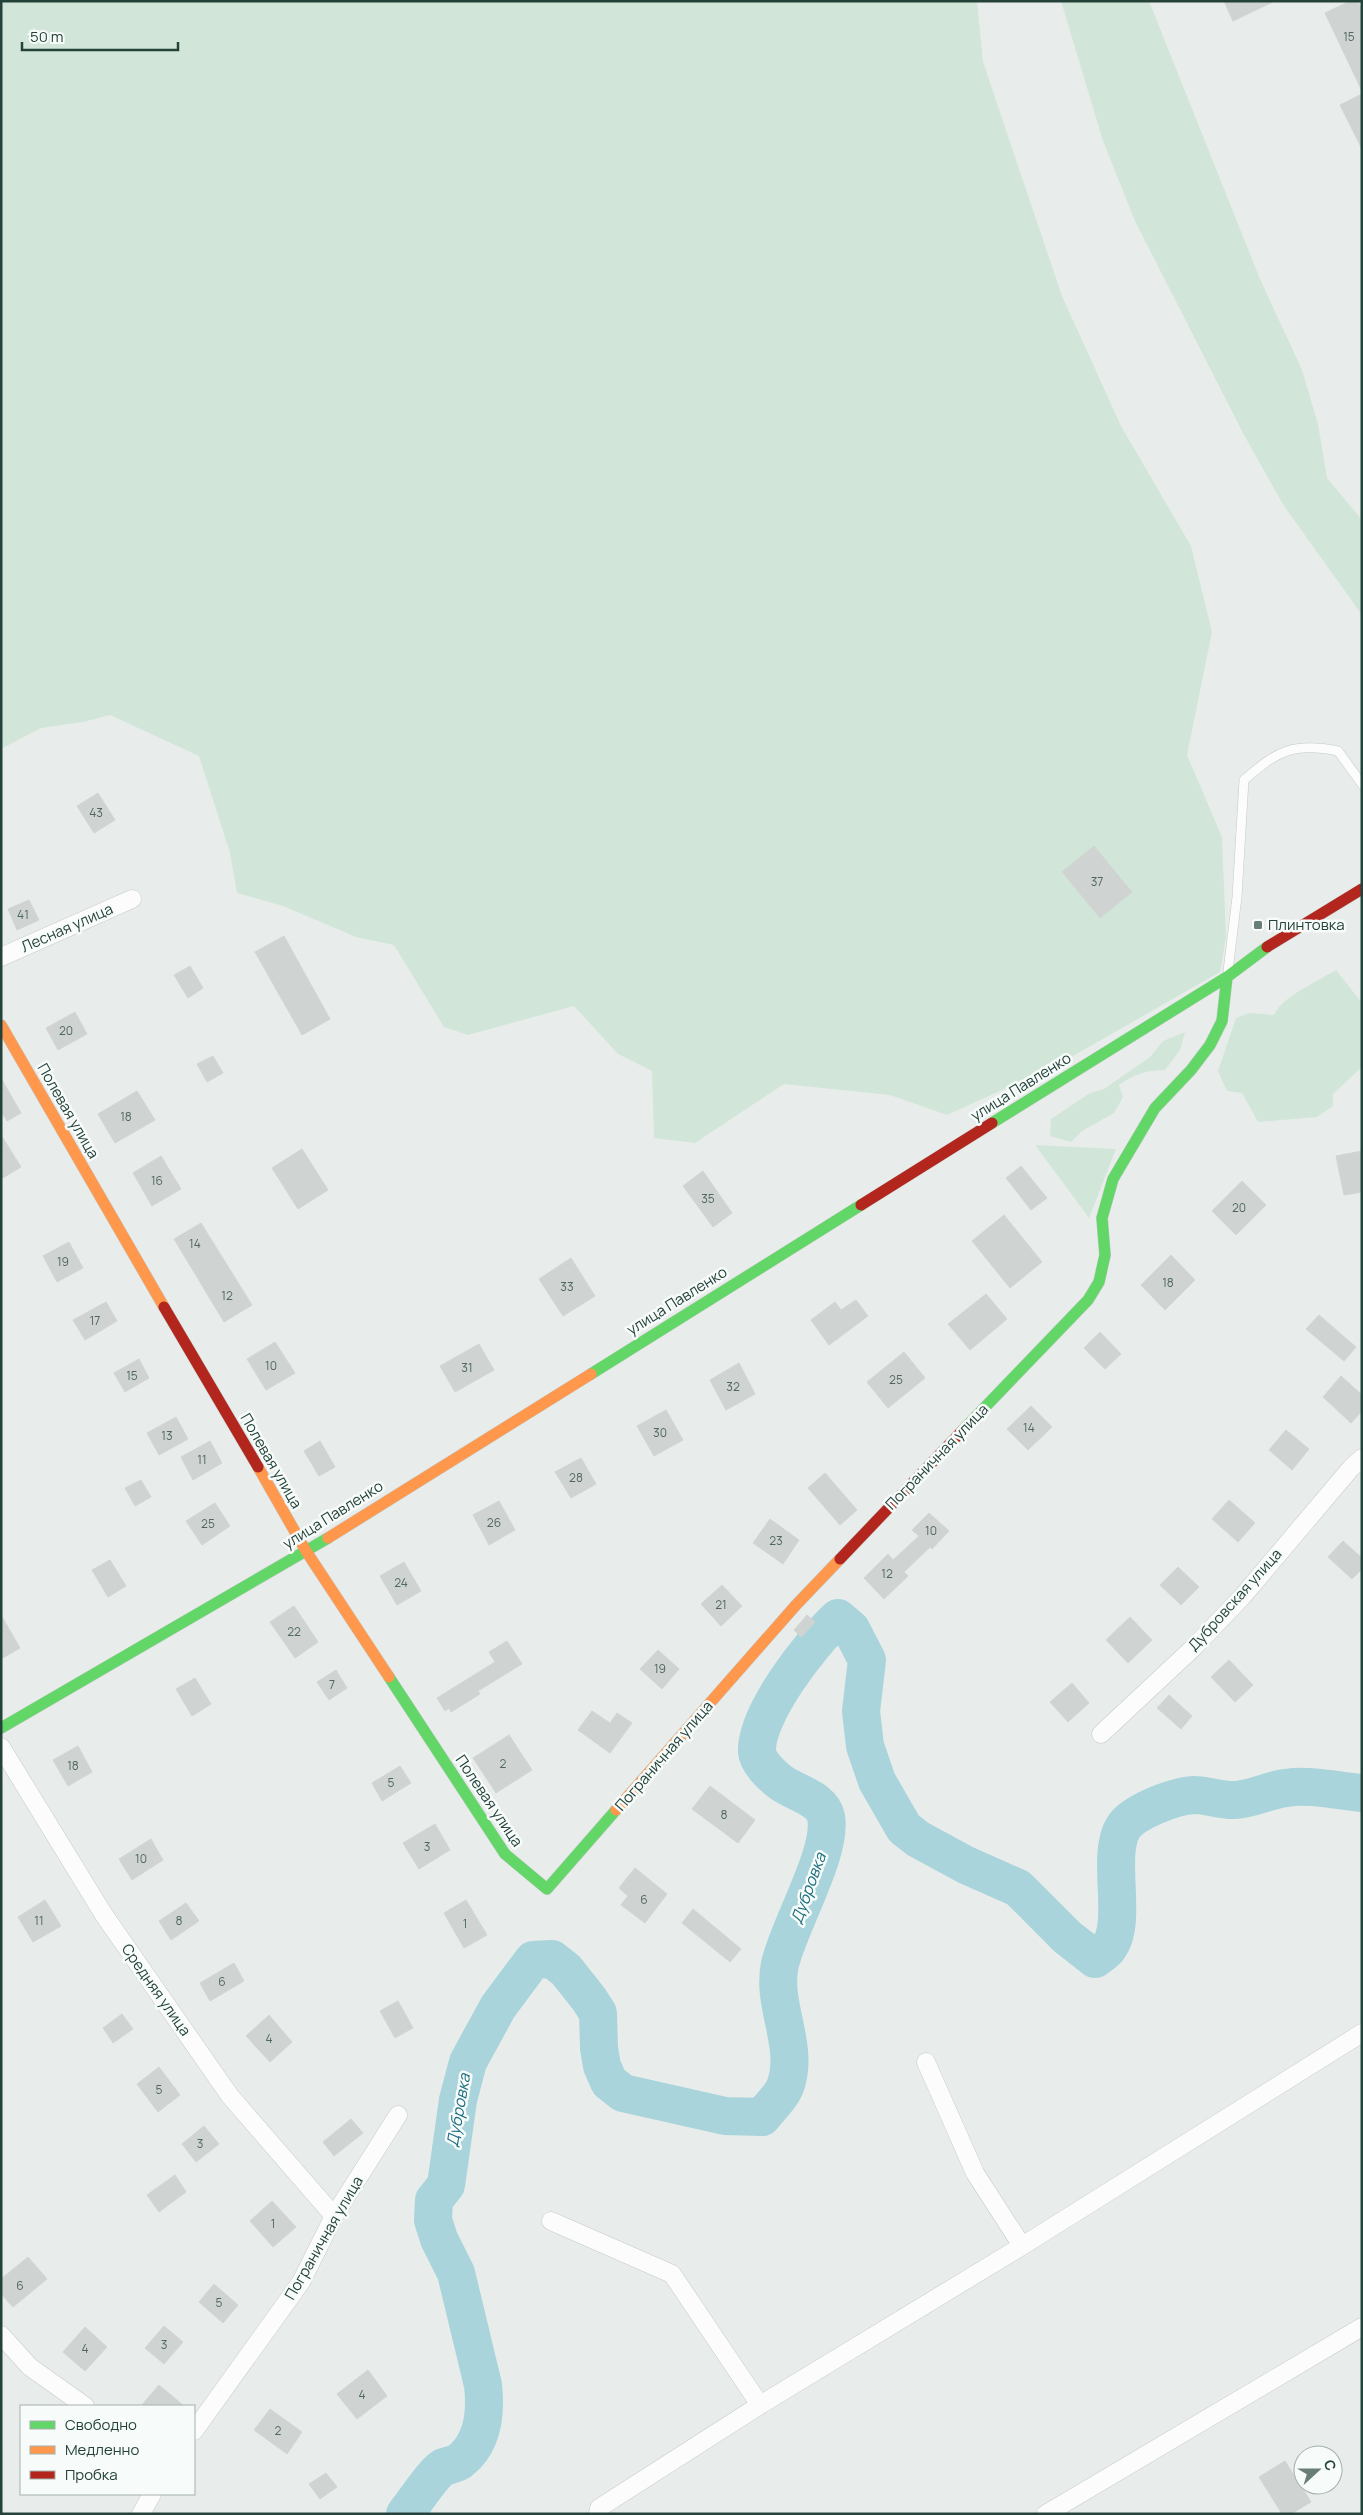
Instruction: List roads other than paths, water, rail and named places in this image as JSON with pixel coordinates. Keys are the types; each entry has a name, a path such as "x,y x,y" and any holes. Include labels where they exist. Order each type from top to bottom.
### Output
{"street":[{"name":"улица Павленко","path":"1,1728 306,1551 1227,977 1269,945 1362,889"},
{"name":"Лесная улица","path":"1,957 132,899"},
{"name":"Пограничная улица","path":"547,1889 796,1605 1088,1300 1099,1282 1104,1255 1102,1218 1113,1179 1126,1152 1155,1108 1191,1070 1210,1046 1222,1021 1227,977"},
{"name":"Полевая улица","path":"1,1025 306,1551 505,1854 547,1889"},
{"name":"Дубровская улица","path":"1101,1734 1193,1648 1242,1597 1351,1468 1362,1458"},
{"name":"Средняя улица","path":"1,1747 104,1915 230,2096 334,2216"},
{"path":"598,2514 599,2508 760,2405 1022,2246 1362,2033"},
{"path":"926,2062 974,2173 1022,2246"},
{"name":"Пограничная улица","path":"195,2430 300,2282 334,2216 398,2115"},
{"path":"551,2221 672,2274 760,2405"},
{"path":"1046,2514 1362,2327"},
{"path":"1,2335 30,2367 83,2405"},
{"path":"141,2514 151,2495"}],"lane":[{"path":"1227,977 1237,897 1244,780 1263,764 1284,751 1312,746 1338,751 1362,784"}],"waterway":[{"name":"Дубровка","path":"405,2514 428,2483 442,2468 458,2462 468,2454 474,2445 481,2426 484,2406 483,2385 456,2273 439,2239 433,2220 434,2200 446,2185 458,2100 468,2062 498,2007 533,1960 552,1959 566,1970 589,1999 598,2013 599,2048 602,2066 609,2082 623,2093 725,2116 762,2117 779,2097 786,2084 789,2054 779,1994 780,1964 817,1869 826,1832 826,1817 823,1810 813,1800 785,1785 772,1775 762,1764 757,1752 759,1737 765,1719 787,1680 814,1644 838,1618 851,1629 867,1660 861,1711 865,1746 877,1781 904,1828 918,1839 966,1865 1018,1888 1067,1937 1095,1959 1108,1949 1114,1936 1117,1922 1116,1855 1118,1840 1128,1822 1145,1810 1166,1801 1186,1796 1194,1795 1235,1800 1295,1787 1324,1788 1362,1793"}],"place":[{"name":"Плинтовка","path":"1258,925"}]}
